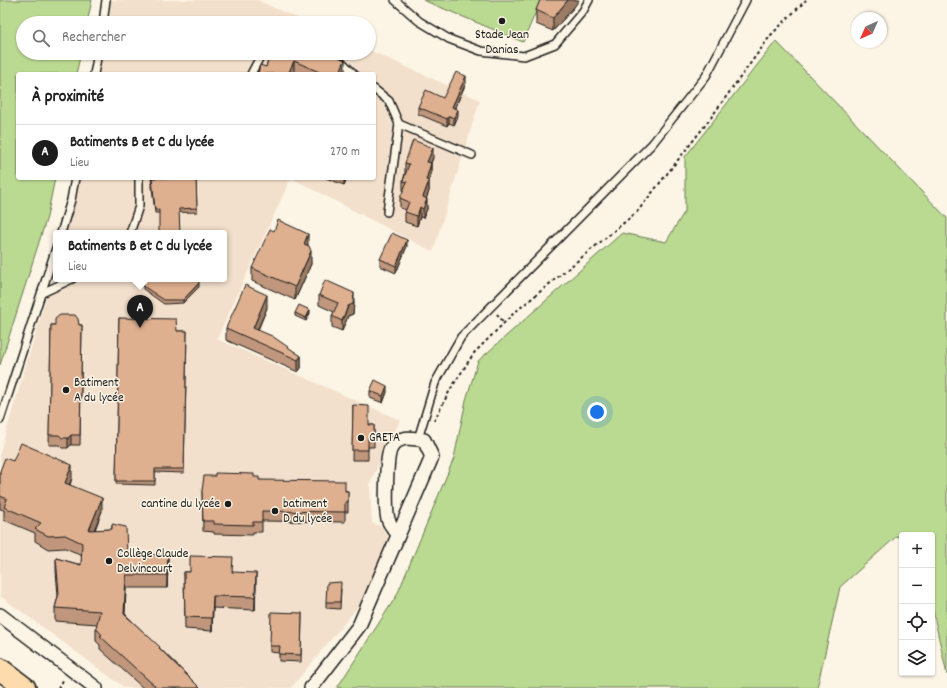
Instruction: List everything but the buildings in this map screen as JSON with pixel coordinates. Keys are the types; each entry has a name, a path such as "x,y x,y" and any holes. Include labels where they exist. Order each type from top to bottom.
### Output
{"main road":[{"path":"0,669 25,688"}],"street":[{"path":"311,688 359,626 432,457 421,440 409,437 399,441 391,448 387,466 388,520 398,534"},
{"path":"0,615 96,688"}],"lane":[{"path":"104,16 106,0"},
{"path":"395,0 419,21 449,39 482,51 524,56 555,44 583,11 589,0"},
{"path":"421,440 435,383 461,337 652,144 706,76 746,0"},
{"path":"94,72 97,60"},
{"path":"252,72 258,60"},
{"path":"336,60 344,64 352,72"},
{"path":"376,91 389,101 399,124 386,212"},
{"path":"399,124 472,155"},
{"path":"62,230 71,200 75,180"},
{"path":"131,230 139,206 139,180"},
{"path":"0,420 53,258"},
{"path":"42,293 66,282"}],"path":[{"path":"421,440 450,390 474,353 504,322 638,212 707,123 771,35 806,0"},
{"path":"490,307 504,322"}],"shaded area":[{"path":"110,0 257,0 292,16 108,16"},
{"path":"376,53 480,100 433,252 295,180 376,180 376,72 99,72 102,60 376,60"},
{"path":"80,180 290,180 217,339 400,420 370,483 372,523 383,527 388,538 365,598 291,688 125,688 0,596 0,452 53,275 53,282 227,282 227,230 67,230 76,200"}],"green space":[{"path":"0,0 92,0 89,16 16,16 16,60 79,60 76,72 16,72 16,180 55,180 47,217 0,365"},
{"name":"Stade Jean Danias","path":"423,0 541,0 523,42"},
{"path":"776,41 947,218 947,675 935,621 935,532 899,532 899,538 897,536 840,587 817,688 337,688 397,595 454,458 466,400 478,361 622,233 666,242 685,211 685,157"}],"place":[{"name":"Stade Jean Danias","path":"502,21"},
{"name":"Batiments B et C du lycée","path":"140,328"},
{"name":"Batiment A du lycée","path":"66,390"},
{"name":"GRETA","path":"361,438"},
{"name":"cantine du lycée","path":"228,504"},
{"name":"batiment D du lycée","path":"275,511"},
{"name":"Collège Claude Delvincourt","path":"109,561"}]}
